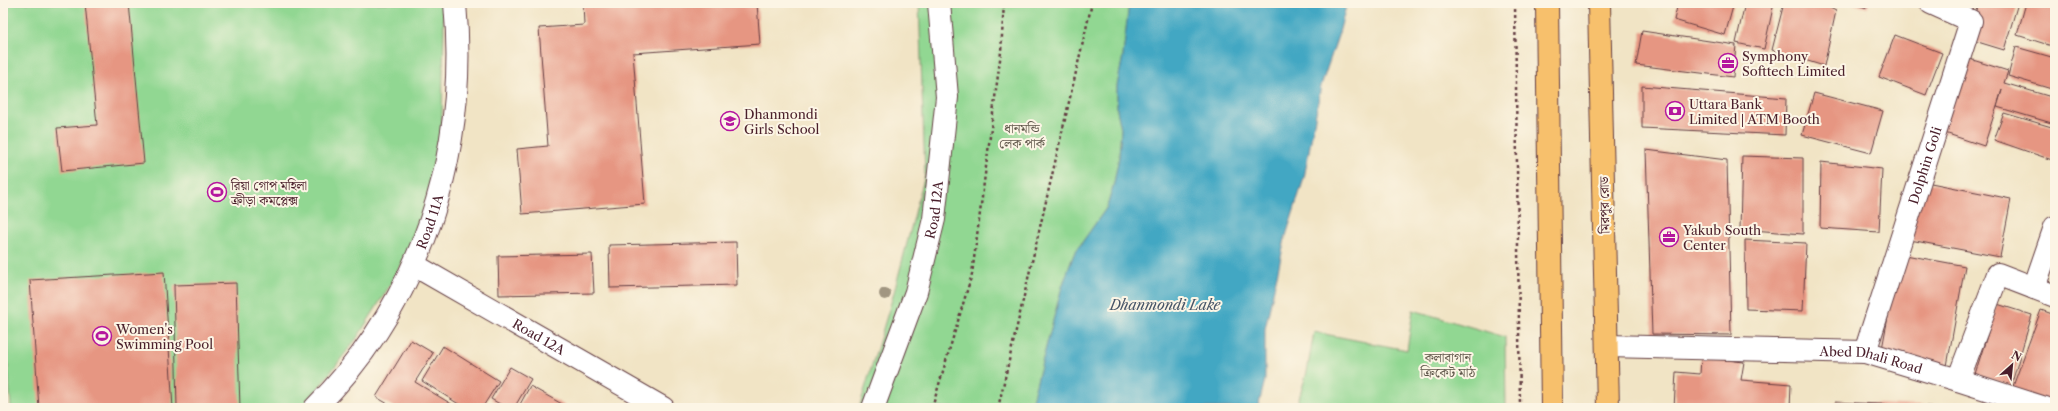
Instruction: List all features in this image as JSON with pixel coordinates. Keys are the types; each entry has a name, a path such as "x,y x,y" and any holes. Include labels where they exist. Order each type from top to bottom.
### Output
{"highway":[{"path":"1547,3 1552,408"},
{"name":"মিরপুর রোড","path":"1599,3 1608,408"}],"street":[{"name":"Road 11A","path":"314,408 336,386 392,308 414,265 440,196 449,156 455,96 458,42 455,3"},
{"name":"Road 12A","path":"873,408 916,292 934,219 947,97 939,3"},
{"name":"Dolphin Goli","path":"1865,352 1971,21 1931,3"},
{"path":"2034,288 2055,227"},
{"name":"Road 12A","path":"414,265 663,408"},
{"path":"1958,380 1998,274 2055,296"},
{"name":"Abed Dhali Road","path":"1607,346 1865,352 2045,408"}],"path":[{"path":"932,408 972,274 1001,52 1004,3"},
{"path":"998,408 1092,3"},
{"path":"1515,3 1520,408"}],"green space":[{"name":"রিয়া গোপ মহিলা ক্রীড়া কমপ্লেক্স","path":"3,3 443,3 444,30 441,160 423,224 392,282 357,338 303,408 11,408 3,300"},
{"name":"ধানমন্ডি লেক পার্ক","path":"919,3 1129,3 1123,56 1117,86 1117,110 1121,129 1119,157 1114,183 1107,207 1074,254 1062,287 1030,408 859,408 893,296 925,175"},
{"name":"কলাবাগান ক্রিকেট মাঠ","path":"1413,310 1505,337 1506,408 1296,408 1307,372 1314,332 1407,350"}],"water":[{"name":"Dhanmondi Lake","path":"1129,3 1347,3 1339,33 1321,86 1304,178 1285,239 1265,329 1265,380 1258,408 1030,408 1062,287 1074,254 1107,207 1114,183 1119,157 1121,129 1117,110 1117,86 1123,56"}],"building":[{"path":"85,3 129,3 144,163 62,171 57,128 97,125"},
{"path":"583,3 757,3 760,44 633,53 645,204 522,214 517,149 548,146 539,28 584,25"},
{"path":"1678,3 1734,3 1725,35 1674,20"},
{"path":"1745,3 1774,3 1764,49 1736,43"},
{"path":"1784,3 1820,3 1836,11 1824,66 1772,50"},
{"path":"1851,3 1869,3 1867,8"},
{"path":"1959,3 1970,3 1969,6"},
{"path":"1978,3 2018,3 2004,50 1968,39"},
{"path":"2026,3 2055,3 2055,47 2017,35"},
{"path":"1642,31 1736,45 1733,77 1636,65"},
{"path":"1895,35 1942,53 1926,95 1879,77"},
{"path":"2016,47 2055,58 2055,90 2008,76"},
{"path":"1960,56 2008,71 2004,83 2055,98 2055,124 1997,107 2002,90 1984,146 1936,130"},
{"path":"1642,86 1786,98 1785,135 1642,128"},
{"path":"1814,93 1883,111 1871,153 1802,135"},
{"path":"2004,113 2055,128 2055,161 1994,140"},
{"path":"1646,150 1727,160 1731,335 1652,334"},
{"path":"1742,156 1803,158 1803,234 1740,229"},
{"path":"1821,162 1882,169 1879,232 1820,228"},
{"path":"1921,181 2011,199 2000,257 1910,240"},
{"path":"1745,240 1806,243 1803,311 1746,309"},
{"path":"736,242 737,285 610,288 609,245"},
{"path":"592,254 594,293 499,295 498,256"},
{"path":"1900,254 1965,266 1947,366 1881,354"},
{"path":"164,272 173,408 39,408 30,280"},
{"path":"236,283 240,408 177,408 174,285"},
{"path":"1997,304 2032,315 2011,386 1975,374"},
{"path":"2041,310 2055,315 2055,405 2012,389"},
{"path":"411,340 433,353 415,382 458,408 395,408 376,397"},
{"path":"443,346 499,381 482,408 465,408 422,381"},
{"path":"1701,357 1744,362 1741,380 1791,384 1790,408 1674,408 1676,372 1700,374"},
{"path":"510,367 531,379 514,408 507,408 491,399"},
{"path":"530,386 569,408 518,408"},
{"path":"1835,402 1945,407 1945,408 1835,408"}],"place":[{"name":"Symphony Softtech Limited","path":"1728,63"},
{"name":"Uttara Bank Limited | ATM Booth","path":"1675,111"},
{"name":"Dhanmondi Girls School","path":"730,121"},
{"name":"রিয়া গোপ মহিলা ক্রীড়া কমপ্লেক্স","path":"217,192"},
{"name":"Yakub South Center","path":"1669,237"},
{"name":"Women's Swimming Pool","path":"102,336"}]}
